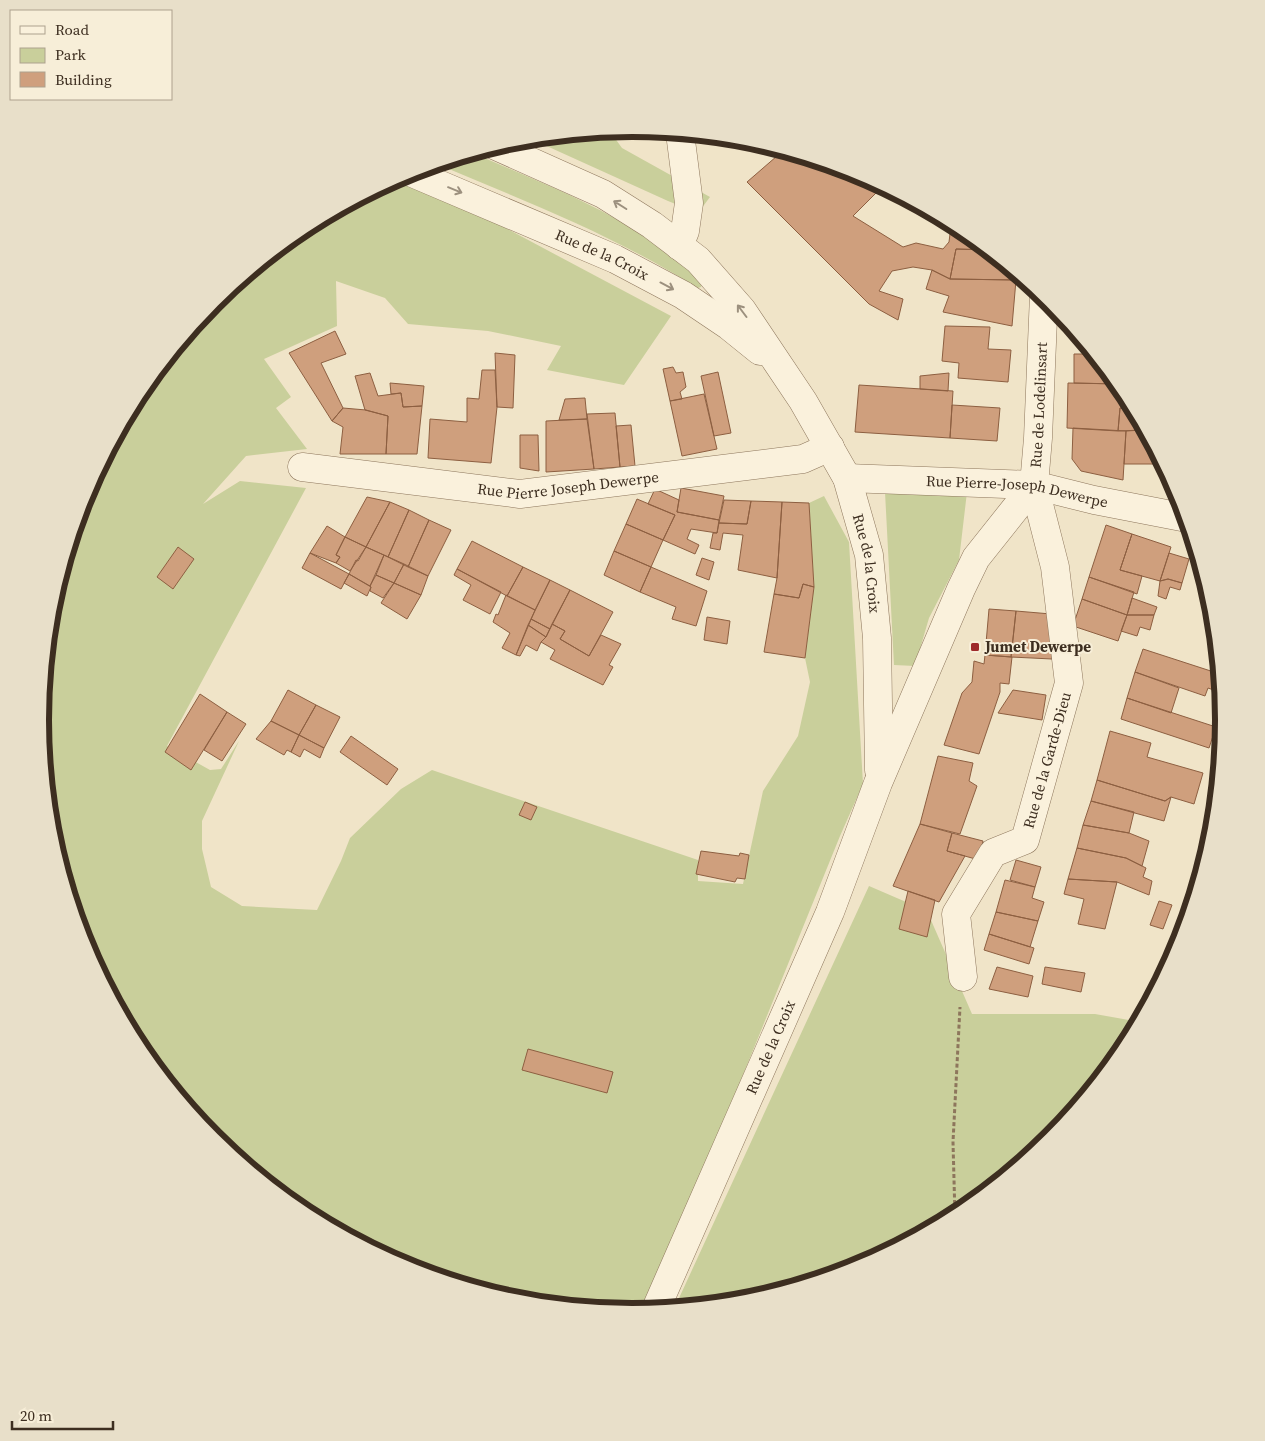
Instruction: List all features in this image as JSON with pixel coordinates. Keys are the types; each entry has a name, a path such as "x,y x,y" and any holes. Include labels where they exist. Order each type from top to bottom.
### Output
{"street":[{"path":"680,246 685,231 689,203 681,139"},
{"name":"Rue de la Croix","path":"507,151 603,194 652,225 698,260 742,310 803,401 847,478 869,555 876,620 879,700 878,783"},
{"name":"Rue de la Croix","path":"421,177 624,263 683,295 779,365"},
{"name":"Rue de Lodelinsart","path":"1034,485 1044,307"},
{"name":"Rue Pierre Joseph Dewerpe","path":"302,467 520,494 803,459 830,447"},
{"name":"Rue Pierre-Joseph Dewerpe","path":"847,478 1034,485 1094,500 1179,516"},
{"name":"Rue de la Croix","path":"658,1303 830,912 878,783 961,589 976,558 1034,485"},
{"name":"Rue de la Garde-Dieu","path":"963,977 956,914 993,853 1025,840 1069,683 1055,567 1034,485"}],"path":[{"path":"956,1207 953,1134 963,977"}],"green space":[{"path":"614,137 622,148 710,197 698,213 543,144"},
{"path":"482,157 548,185 598,209 645,236 694,274 702,282 701,287 698,288 632,251 535,205 446,168"},
{"path":"408,182 436,191 671,316 624,385 547,370 561,346 488,331 408,324 385,298 336,281 337,326 264,359 291,397 276,408 307,449 246,456 203,504 240,481 306,488 167,746 210,770 221,769 239,741 202,821 202,849 211,887 242,906 317,910 350,838 401,789 432,770 698,860 698,881 743,884 763,791 798,736 810,682 805,658 814,586 809,503 824,496 849,542 863,784 840,836 650,1304 632,1304 556,1299 519,1293 445,1273 409,1260 374,1244 308,1206 277,1184 220,1133 169,1076 147,1045 109,979 93,944 69,872 60,834 50,759 50,682 54,644 69,569 93,497 109,462 147,396 169,365 220,308 277,257 308,235 374,197"},
{"path":"885,492 967,492 959,560 929,618 915,666 894,665"},
{"path":"869,886 927,911 972,1014 1095,1014 1133,1021 1096,1076 1045,1133 988,1184 957,1206 891,1244 856,1260 820,1273 746,1293 677,1302"}],"building":[{"path":"777,156 820,168 878,191 853,216 903,247 916,243 943,249 949,242 950,231 978,250 956,249 950,279 932,270 913,267 892,271 879,291 903,299 898,320 869,304 747,182"},
{"path":"956,249 978,250 1015,280 950,279"},
{"path":"932,270 950,279 1015,280 1012,326 943,312 949,296 926,289"},
{"path":"945,326 990,327 988,349 1011,350 1008,382 958,378 959,363 942,361"},
{"path":"335,331 346,354 321,363 343,408 332,421 289,353"},
{"path":"495,353 515,355 513,408 497,407"},
{"path":"1074,354 1087,354 1109,384 1074,383"},
{"path":"673,367 676,373 683,372 686,387 680,392 682,399 670,401 663,369"},
{"path":"482,370 495,370 497,407 491,463 428,458 430,419 467,422 467,398 479,399"},
{"path":"718,372 731,433 714,436 701,376"},
{"path":"370,373 378,396 401,393 403,407 422,406 417,454 386,454 388,416 365,410 355,376"},
{"path":"949,373 948,391 920,389 920,376"},
{"path":"390,383 424,386 422,406 403,407 401,393 391,394"},
{"path":"1068,383 1109,384 1125,408 1120,408 1118,431 1067,428"},
{"path":"859,385 953,391 950,438 855,432"},
{"path":"704,394 717,449 682,456 670,401"},
{"path":"585,398 587,419 559,420 565,399"},
{"path":"952,405 1000,408 997,441 950,438"},
{"path":"343,408 366,410 388,416 386,454 340,454 343,427 332,421"},
{"path":"1120,408 1125,408 1139,430 1118,431"},
{"path":"615,413 620,467 594,469 587,414"},
{"path":"587,419 594,469 546,472 546,421"},
{"path":"631,425 635,466 620,467 616,426"},
{"path":"1073,428 1126,431 1123,480 1081,471 1072,459"},
{"path":"1139,430 1157,464 1124,464 1126,431"},
{"path":"520,435 538,435 539,471 520,468"},
{"path":"681,488 724,496 719,520 677,512"},
{"path":"655,489 679,500 677,512 719,520 717,533 691,529 687,539 699,545 695,554 663,540 675,515 648,504"},
{"path":"367,497 390,502 366,547 345,537"},
{"path":"637,499 675,515 663,540 626,524"},
{"path":"724,500 751,501 747,524 719,523"},
{"path":"751,501 782,502 777,578 738,570 743,535 723,533 720,550 710,548 713,533 717,533 719,523 747,524"},
{"path":"390,502 409,510 388,557 366,547"},
{"path":"782,502 809,503 814,587 803,584 799,598 774,594 777,578"},
{"path":"409,510 429,520 408,567 388,557"},
{"path":"429,520 451,530 428,576 408,567"},
{"path":"626,524 663,540 651,567 614,551"},
{"path":"1106,525 1132,534 1120,570 1142,576 1137,594 1089,577"},
{"path":"327,526 345,537 336,555 340,557 336,563 310,553"},
{"path":"1132,534 1171,547 1160,581 1120,570"},
{"path":"345,537 366,547 350,571 336,563 340,557 336,555"},
{"path":"472,541 523,567 507,596 457,569"},
{"path":"178,547 194,559 173,589 157,577"},
{"path":"366,547 384,555 370,586 349,574 356,560 358,561"},
{"path":"614,551 651,567 640,592 604,575"},
{"path":"310,553 349,574 341,589 302,568"},
{"path":"1169,553 1189,559 1182,583 1168,579 1160,581"},
{"path":"384,555 404,564 394,583 376,575"},
{"path":"702,558 714,562 709,580 696,575"},
{"path":"404,564 428,576 421,595 394,583"},
{"path":"523,567 550,580 535,610 507,596"},
{"path":"651,567 707,591 696,626 672,619 676,607 640,592"},
{"path":"457,569 501,592 490,614 463,600 471,585 454,575"},
{"path":"349,574 371,587 367,596 344,583"},
{"path":"376,575 394,583 383,598 370,591 370,586"},
{"path":"1089,577 1134,592 1127,615 1082,599"},
{"path":"1168,579 1182,583 1180,590 1170,587 1166,599 1158,596 1160,581"},
{"path":"550,580 570,590 550,629 531,619"},
{"path":"394,583 421,595 407,619 381,603"},
{"path":"803,584 814,587 805,658 764,652 774,594 799,598"},
{"path":"570,590 613,612 589,656 560,639 565,631 552,624"},
{"path":"506,595 535,610 516,655 502,648 510,633 493,622"},
{"path":"1132,598 1157,607 1154,615 1127,615"},
{"path":"1082,599 1127,615 1118,641 1073,626"},
{"path":"989,609 1016,611 1011,657 985,655"},
{"path":"1016,611 1051,614 1052,659 1011,657"},
{"path":"1127,615 1154,615 1150,630 1140,627 1137,636 1121,631"},
{"path":"707,617 730,621 727,644 704,640"},
{"path":"531,619 550,629 546,637 528,625"},
{"path":"552,624 565,631 560,639 589,656 601,635 621,644 609,665 613,667 603,685 550,659 555,650 541,642 546,637"},
{"path":"528,625 546,637 541,642 537,651 526,645 520,656 516,655"},
{"path":"1143,649 1214,672 1215,691 1208,688 1205,696 1135,672"},
{"path":"985,655 1012,657 1009,684 1000,683 1000,692 979,754 944,745 962,693 972,682 974,661 984,664"},
{"path":"1135,672 1179,688 1171,713 1127,698"},
{"path":"288,690 316,705 299,735 271,721"},
{"path":"1013,690 1046,695 1042,720 998,713"},
{"path":"200,694 227,712 191,770 165,752"},
{"path":"1127,698 1216,728 1209,748 1121,719"},
{"path":"316,705 340,717 324,748 299,735"},
{"path":"227,712 246,724 222,761 204,750"},
{"path":"271,721 299,735 291,752 287,750 284,755 256,739"},
{"path":"1110,731 1151,743 1147,757 1203,773 1194,804 1171,797 1165,801 1097,780"},
{"path":"299,735 324,748 320,758 304,749 300,757 291,752"},
{"path":"351,736 398,769 387,785 340,752"},
{"path":"938,756 973,763 969,781 977,786 960,834 920,824"},
{"path":"1097,780 1165,801 1171,797 1164,821 1091,801"},
{"path":"1091,801 1134,812 1129,833 1083,825"},
{"path":"525,802 537,807 531,820 519,815"},
{"path":"920,824 952,833 947,851 965,856 939,902 893,886"},
{"path":"1083,825 1129,833 1149,841 1142,866 1126,858 1077,848"},
{"path":"952,833 983,841 979,860 947,851"},
{"path":"1077,848 1126,858 1146,868 1143,877 1152,881 1149,895 1117,882 1068,879"},
{"path":"701,851 739,856 740,853 749,855 745,879 737,878 735,882 696,874"},
{"path":"1016,860 1041,867 1035,887 1010,880"},
{"path":"1068,879 1117,882 1105,929 1078,924 1084,899 1064,894"},
{"path":"1005,880 1035,887 1032,898 1044,902 1038,921 996,912"},
{"path":"908,891 935,900 927,937 899,929"},
{"path":"1159,901 1172,905 1163,929 1150,925"},
{"path":"996,912 1038,921 1030,947 989,934"},
{"path":"989,934 1034,948 1029,964 984,950"},
{"path":"997,967 1033,976 1028,997 989,989"},
{"path":"1045,967 1085,973 1081,992 1042,984"},
{"path":"528,1049 613,1072 607,1093 522,1070"}],"place":[{"name":"Jumet Dewerpe","path":"975,647"}]}
